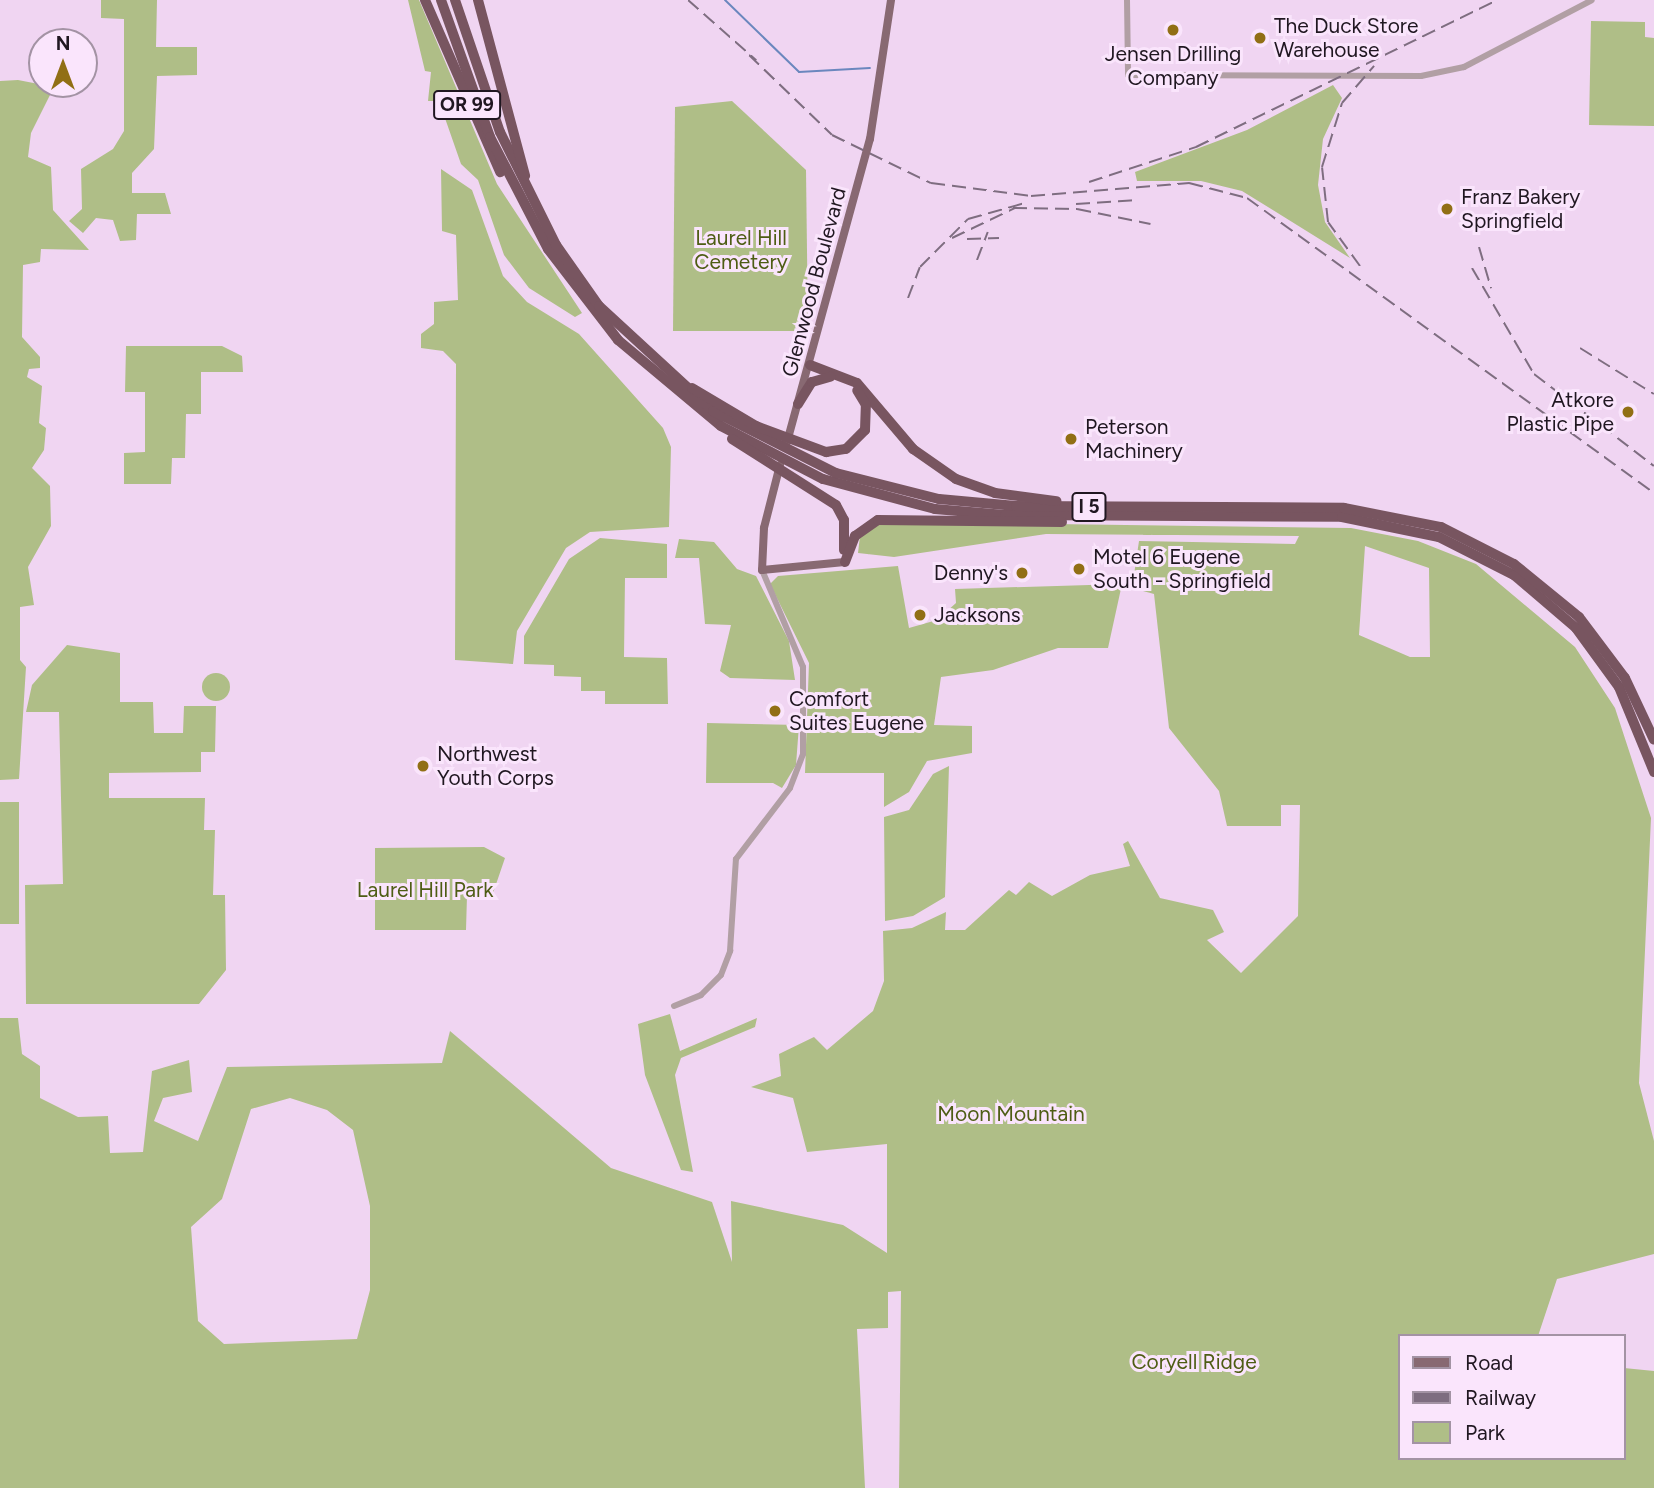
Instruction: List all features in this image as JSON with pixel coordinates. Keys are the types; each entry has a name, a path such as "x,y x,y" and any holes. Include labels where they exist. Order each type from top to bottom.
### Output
{"highway":[{"name":"OR 99","path":"425,0 483,140 523,204"},
{"name":"I 5","path":"441,0 473,95 523,204 569,281 618,340 720,426 800,469 897,501 1005,516 1124,511 1344,508 1420,521 1464,537 1537,579 1579,617 1625,678 1654,740"},
{"name":"I 5","path":"455,0 495,119 536,209 599,306 663,371 752,434 872,485 976,504 1342,517 1415,530 1463,547 1514,575 1576,628 1619,687 1654,772"},
{"name":"OR 99","path":"478,0 499,96 536,209"},
{"path":"663,371 756,426 826,452 855,443 868,414 855,388 809,367"},
{"path":"809,367 857,383 913,449 956,480 1013,496 1124,511"},
{"path":"798,404 812,382 830,377"},
{"path":"720,426 749,452 836,505 844,520 845,562"},
{"path":"845,562 855,536 878,520 1022,524 1124,511"}],"main road":[{"name":"Glenwood Boulevard","path":"762,570 773,490 870,139 891,0"},
{"path":"762,570 845,562"}],"street":[{"path":"1127,0 1128,75 1444,74 1592,0"},
{"path":"674,1006 701,995 721,975 730,951 736,859 790,788 803,754 801,658 762,570"}],"green space":[{"path":"101,0 157,0 156,47 197,47 197,75 157,76 154,149 132,173 132,193 165,193 171,214 137,214 136,240 120,241 113,220 96,218 83,233 69,221 82,209 81,169 113,149 124,131 124,19 101,18"},
{"path":"408,0 419,0 497,184 582,313 575,317 529,288 504,255 478,180 461,164 439,101 428,101 431,72 425,71"},
{"path":"1591,21 1645,22 1645,37 1654,38 1654,126 1589,125"},
{"path":"0,81 28,82 28,98 48,98 31,133 28,157 51,167 53,210 89,250 41,249 40,262 23,265 22,337 40,357 40,368 29,369 27,377 42,386 39,423 46,428 44,450 32,468 50,486 51,526 28,567 34,605 20,607 20,660 26,667 19,779 0,780"},
{"path":"1333,85 1342,98 1323,139 1318,185 1325,222 1350,258 1242,191 1201,181 1137,181 1135,172 1247,130"},
{"name":"Laurel Hill Cemetery","path":"732,101 806,170 808,331 673,331 675,107"},
{"path":"441,169 472,190 503,276 527,302 579,334 663,428 671,447 669,527 590,532 566,548 517,631 513,664 455,660 456,364 443,351 421,348 421,334 434,324 434,302 458,300 456,235 442,231"},
{"path":"126,346 222,346 242,356 243,372 201,372 201,414 186,414 185,458 172,458 171,484 124,484 124,453 145,452 145,392 125,392"},
{"path":"903,522 1351,528 1418,541 1476,564 1575,647 1615,708 1651,818 1639,1083 1654,1141 1654,1254 1557,1279 1539,1334 1398,1334 1398,1460 1626,1460 1626,1368 1654,1371 1654,1488 899,1488 901,1291 888,1292 888,1328 857,1329 865,1488 0,1488 0,1018 18,1018 22,1054 40,1066 40,1098 78,1117 108,1116 110,1153 143,1152 152,1071 189,1060 192,1092 163,1098 154,1121 198,1141 227,1067 442,1063 450,1031 611,1168 712,1202 732,1262 731,1201 843,1225 887,1253 887,1144 807,1152 793,1098 751,1087 781,1076 779,1054 814,1037 827,1050 873,1011 884,981 883,931 912,928 946,912 945,930 965,930 1009,890 1016,895 1029,882 1052,896 1090,875 1130,866 1123,844 1128,841 1160,898 1213,910 1224,932 1207,940 1241,973 1298,916 1300,805 1281,805 1281,826 1227,826 1219,791 1169,728 1154,594 1132,588 1139,541 1295,544 1299,536 1046,534 894,557 858,553 860,536 878,524","holes":["1365,546 1429,568 1430,657 1410,657 1359,635","290,1098 327,1110 353,1130 370,1206 370,1290 357,1339 224,1344 198,1321 191,1227 222,1199 251,1109"]},
{"path":"600,538 667,544 667,578 625,578 624,657 667,658 668,704 605,704 605,691 581,691 581,677 554,676 554,665 524,664 524,636 569,559"},
{"path":"679,539 714,542 737,569 756,576 789,641 795,680 730,678 720,671 731,625 705,624 699,558 675,558"},
{"path":"898,566 909,628 937,620 956,603 955,589 1122,584 1108,648 1058,648 993,670 941,677 934,725 972,726 972,753 927,761 909,792 884,807 884,773 805,773 809,663 770,584 778,576"},
{"path":"67,645 120,653 120,702 153,702 154,733 183,733 184,706 216,706 215,752 201,752 201,772 109,773 109,798 205,798 204,830 215,830 213,895 225,895 226,970 199,1004 26,1004 25,885 63,884 59,712 26,712 32,685"},
{"path":"216,673 226,677 230,687 226,697 216,701 206,697 202,687 206,677"},
{"path":"707,723 799,725 796,765 782,788 773,783 706,783"},
{"path":"949,766 945,897 913,916 885,921 884,817 909,810 933,774"},
{"path":"0,802 19,802 19,924 0,924"},
{"name":"Laurel Hill Park","path":"484,847 505,858 492,896 467,896 466,930 375,930 375,848"},
{"path":"670,1014 680,1051 757,1018 755,1027 681,1058 675,1075 693,1172 681,1170 645,1075 638,1024"}],"waterway":[{"path":"725,0 799,72 870,68"}],"railway":[{"path":"688,0 756,60"},
{"path":"1089,182 1196,147 1497,0"},
{"path":"749,55 832,135 931,183 1031,196 1189,183 1247,198 1654,493"},
{"path":"1360,266 1328,222 1322,167 1342,103 1374,66"},
{"path":"1076,204 1138,200"},
{"path":"908,298 920,267 968,219 1025,203"},
{"path":"1013,208 1077,209 1150,224"},
{"path":"952,238 1015,208"},
{"path":"977,260 988,232"},
{"path":"967,239 999,238"},
{"path":"1479,247 1491,288"},
{"path":"1472,268 1534,374 1654,466"},
{"path":"1580,348 1654,394"}],"place":[{"name":"Jensen Drilling Company","path":"1173,30"},
{"name":"The Duck Store Warehouse","path":"1260,38"},
{"name":"Franz Bakery Springfield","path":"1447,209"},
{"name":"Atkore Plastic Pipe","path":"1628,412"},
{"name":"Peterson Machinery","path":"1071,439"},
{"name":"Motel 6 Eugene South - Springfield","path":"1079,569"},
{"name":"Denny's","path":"1022,573"},
{"name":"Jacksons","path":"920,615"},
{"name":"Comfort Suites Eugene","path":"775,711"},
{"name":"Northwest Youth Corps","path":"423,766"}],"park label":[{"name":"Moon Mountain","path":"1011,1114"},
{"name":"Coryell Ridge","path":"1194,1362"}]}
